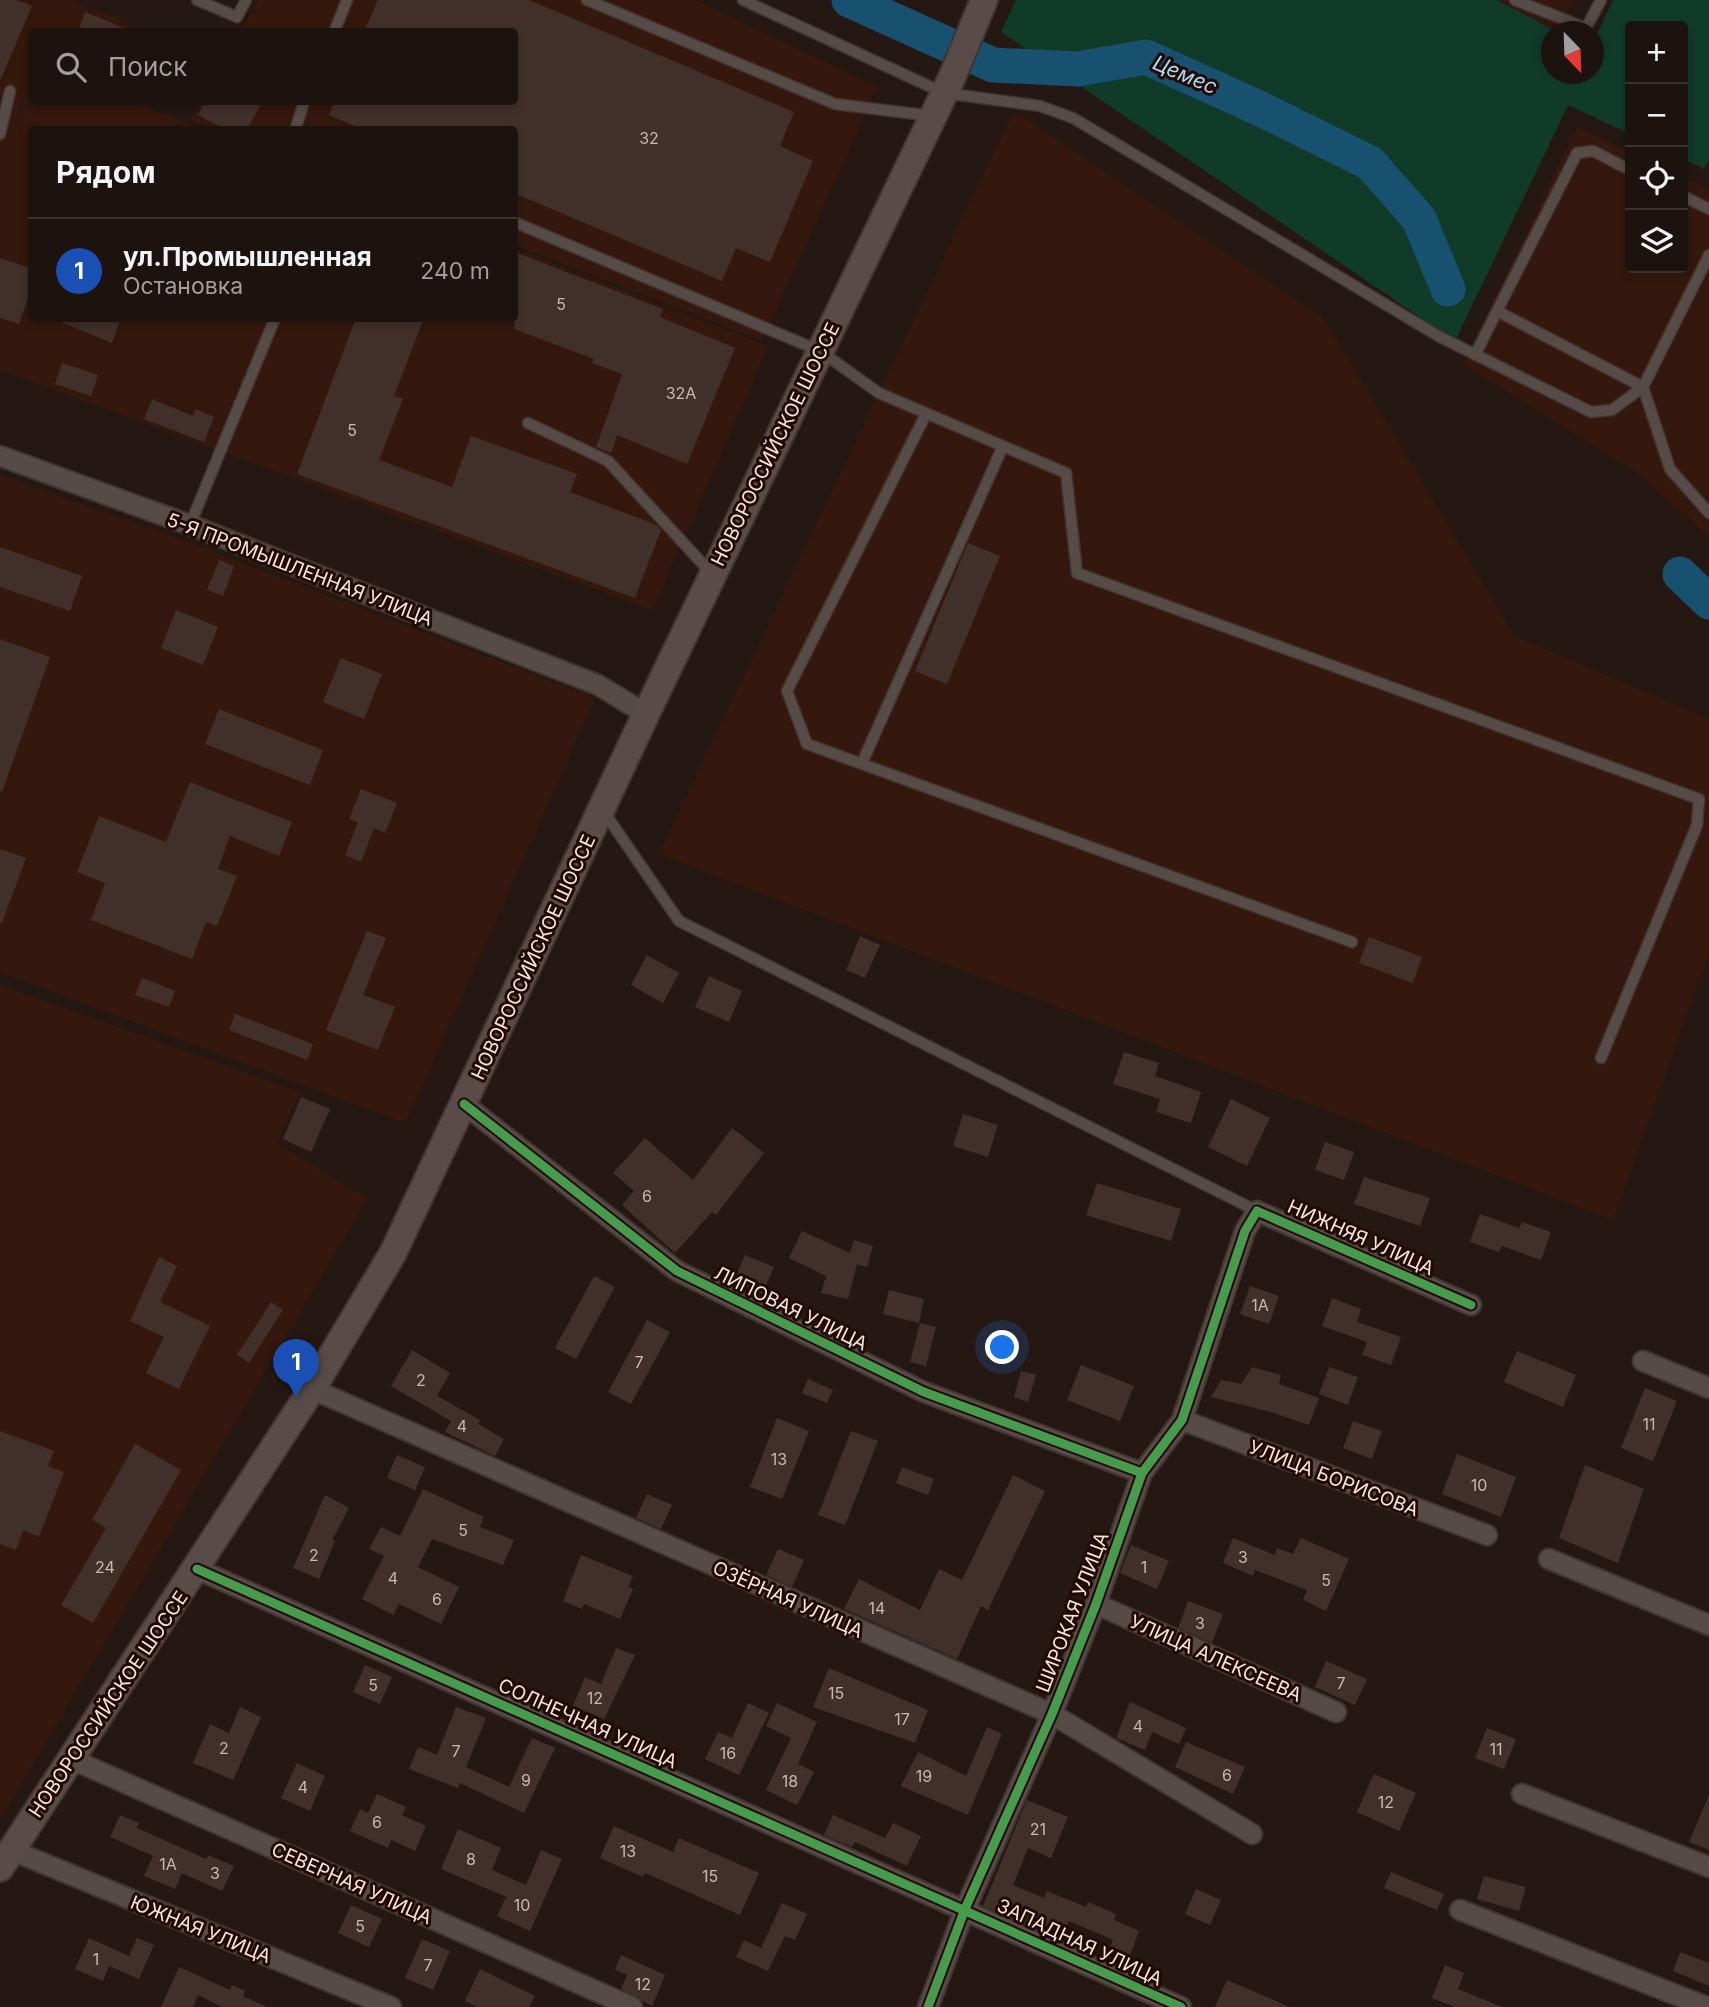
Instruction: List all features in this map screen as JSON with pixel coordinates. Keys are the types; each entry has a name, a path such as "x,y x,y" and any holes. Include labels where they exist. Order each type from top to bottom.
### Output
{"main road":[{"name":"НОВОРОССИЙСКОЕ ШОССЕ","path":"5,1859 197,1569 312,1389 393,1253 712,575 943,95 982,4"}],"street":[{"name":"5-Я ПРОМЫШЛЕННАЯ УЛИЦА","path":"0,456 190,525 598,685 646,714"},
{"name":"ЛИПОВАЯ УЛИЦА","path":"464,1104 677,1271 923,1392 1142,1473"},
{"name":"НИЖНЯЯ УЛИЦА","path":"1245,1231 1257,1211 1471,1305"},
{"name":"ШИРОКАЯ УЛИЦА","path":"928,2007 965,1909 1052,1714 1096,1604 1142,1473 1182,1420 1245,1231"},
{"path":"1643,1361 1709,1388"},
{"name":"ОЗЁРНАЯ УЛИЦА","path":"312,1389 1052,1714 1252,1834"},
{"name":"УЛИЦА БОРИСОВА","path":"1182,1420 1487,1535"},
{"path":"1549,1559 1709,1625"},
{"name":"СОЛНЕЧНАЯ УЛИЦА","path":"197,1569 965,1909"},
{"name":"УЛИЦА АЛЕКСЕЕВА","path":"1096,1604 1336,1712"},
{"name":"СЕВЕРНАЯ УЛИЦА","path":"71,1759 632,2007"},
{"path":"1522,1794 1709,1867"},
{"name":"ЮЖНАЯ УЛИЦА","path":"5,1859 391,2007"},
{"name":"ЗАПАДНАЯ УЛИЦА","path":"965,1909 1181,2007"},
{"path":"1460,1910 1707,2007"}],"lane":[{"path":"197,0 237,18 246,0"},
{"path":"336,28 347,0"},
{"path":"587,0 835,104 943,95 1040,106 1073,118 1428,330 1591,412 1612,410 1643,387 1709,255"},
{"path":"743,0 943,95"},
{"path":"1515,0 1586,28 1601,0"},
{"path":"0,134 10,91"},
{"path":"296,126 303,105"},
{"path":"1475,355 1577,153 1593,151 1625,167"},
{"path":"1688,198 1709,209"},
{"path":"518,224 820,351 879,393 1066,472 1077,573 1699,799 1698,825 1601,1058"},
{"path":"1497,311 1643,387 1668,466 1709,513"},
{"path":"190,525 273,322"},
{"path":"926,414 787,691 807,744 1353,942"},
{"path":"528,423 608,461 712,575"},
{"path":"862,763 1003,446"},
{"path":"602,808 679,921 1257,1211"}],"shaded area":[{"path":"0,0 69,0 129,22 127,28 28,28 28,105 139,105 196,126 28,126 28,322 518,322 518,250 768,346 652,610 0,370"},
{"path":"259,0 695,0 877,87 762,340 518,246 518,126 205,126 190,120 199,105 518,105 518,28 243,28"},
{"path":"1497,0 1573,0 1564,21 1541,23"},
{"path":"1014,111 1323,318 1514,636 1709,719 1709,952 1613,1220 659,854"},
{"path":"1577,127 1625,150 1625,273 1688,273 1688,180 1709,190 1709,536 1636,472 1463,364"},
{"path":"0,475 177,538 595,698 405,1123 0,972"},
{"path":"0,985 300,1092 277,1143 367,1199 0,1819"}],"green space":[{"path":"1016,0 1497,0 1541,23 1541,84 1604,84 1603,21 1613,0 1709,0 1709,160 1704,169 1688,161 1688,21 1625,21 1625,132 1568,105 1455,341 1001,32"}],"building":[{"path":"0,0 17,0 32,6 0,81"},
{"path":"378,0 529,0 794,112 780,146 813,161 770,262 736,248 722,281 518,195 518,126 355,126 329,115 333,105 518,105 518,28 366,28"},
{"path":"85,12 125,28 79,28"},
{"path":"203,105 260,105 249,126 219,126 198,115"},
{"path":"518,254 663,309 660,317 735,348 687,464 617,435 611,453 596,447 622,374 592,363 594,359 514,329 514,322 518,322"},
{"path":"0,258 28,268 28,298 19,324 0,318"},
{"path":"61,322 120,322 112,343"},
{"path":"354,322 422,322 394,396 403,399 379,460 452,487 471,436 577,474 570,492 657,525 661,530 635,598 297,474"},
{"path":"62,363 98,375 91,396 55,384"},
{"path":"152,399 193,416 196,409 214,417 204,442 144,419"},
{"path":"968,543 1000,556 947,684 915,671"},
{"path":"0,547 82,576 70,611 0,587"},
{"path":"219,560 234,566 223,596 207,590"},
{"path":"176,610 218,627 203,665 161,648"},
{"path":"0,639 50,657 2,792 0,791"},
{"path":"341,658 382,674 364,719 323,702"},
{"path":"219,709 323,750 310,785 205,744"},
{"path":"190,782 292,822 279,856 230,836 218,869 237,876 217,926 206,922 192,959 91,920 105,883 77,872 99,816 166,842"},
{"path":"361,789 397,803 385,833 374,828 361,862 345,855 358,822 349,819"},
{"path":"0,849 26,858 2,923 0,923"},
{"path":"367,931 386,938 363,995 395,1007 378,1050 326,1030"},
{"path":"860,936 880,945 865,978 846,970"},
{"path":"1369,937 1422,957 1413,983 1359,963"},
{"path":"647,955 679,973 663,1003 631,985"},
{"path":"709,976 742,991 729,1022 695,1007"},
{"path":"142,978 175,991 169,1007 135,995"},
{"path":"235,1014 313,1044 307,1060 229,1030"},
{"path":"1124,1052 1159,1063 1155,1076 1201,1092 1191,1123 1156,1112 1160,1099 1113,1084"},
{"path":"301,1097 330,1109 311,1152 283,1139"},
{"path":"1231,1099 1270,1118 1247,1166 1208,1147"},
{"path":"963,1114 998,1125 988,1157 953,1146"},
{"path":"732,1128 764,1153 716,1215 712,1212 675,1253 622,1205 634,1191 613,1173 645,1138 693,1180"},
{"path":"1325,1142 1354,1152 1344,1180 1315,1170"},
{"path":"1364,1177 1430,1198 1420,1226 1354,1204"},
{"path":"1097,1183 1181,1209 1171,1241 1086,1215"},
{"path":"1480,1214 1519,1228 1522,1222 1551,1232 1541,1260 1502,1246 1499,1252 1470,1242"},
{"path":"802,1231 850,1253 854,1240 873,1246 867,1267 857,1264 848,1299 821,1293 826,1276 789,1258"},
{"path":"745,1255 774,1267 762,1294 733,1282"},
{"path":"159,1257 177,1266 160,1302 210,1326 179,1389 146,1373 164,1337 130,1321"},
{"path":"594,1276 615,1287 576,1359 555,1348"},
{"path":"1250,1286 1279,1296 1269,1324 1240,1314"},
{"path":"889,1290 924,1299 919,1323 883,1314"},
{"path":"1332,1298 1361,1309 1357,1322 1401,1337 1391,1365 1362,1355 1367,1342 1322,1326"},
{"path":"271,1302 283,1310 249,1363 237,1355"},
{"path":"647,1320 670,1332 631,1404 608,1392"},
{"path":"920,1323 936,1327 926,1366 910,1362"},
{"path":"412,1350 450,1373 437,1396 480,1420 478,1424 504,1439 495,1456 445,1432 451,1421 391,1386"},
{"path":"1517,1351 1576,1375 1563,1407 1504,1382"},
{"path":"1081,1365 1134,1386 1120,1421 1067,1400"},
{"path":"1252,1367 1281,1375 1279,1384 1319,1398 1309,1425 1211,1397 1221,1380 1241,1384"},
{"path":"1329,1367 1358,1377 1348,1405 1319,1394"},
{"path":"1021,1371 1036,1375 1028,1402 1014,1397"},
{"path":"808,1379 833,1390 827,1403 802,1393"},
{"path":"1645,1388 1677,1401 1653,1461 1621,1448"},
{"path":"777,1418 809,1431 782,1499 750,1487"},
{"path":"1353,1421 1382,1431 1372,1459 1343,1448"},
{"path":"0,1431 54,1451 48,1466 64,1472 39,1537 23,1530 16,1550 0,1544"},
{"path":"851,1431 878,1441 845,1525 818,1515"},
{"path":"135,1444 181,1470 93,1623 61,1605 106,1528 92,1520"},
{"path":"1457,1454 1516,1477 1501,1517 1442,1494"},
{"path":"397,1455 425,1467 415,1490 387,1478"},
{"path":"1585,1465 1644,1489 1618,1563 1559,1538"},
{"path":"902,1467 934,1479 928,1495 896,1483"},
{"path":"1013,1475 1045,1491 988,1610 981,1606 957,1659 844,1609 859,1579 920,1610 939,1569 962,1580"},
{"path":"423,1489 484,1517 480,1527 514,1540 503,1565 432,1539 418,1567 459,1587 441,1624 399,1604 393,1615 362,1599 384,1556 369,1549 381,1527 400,1536"},
{"path":"647,1494 672,1505 661,1529 636,1518"},
{"path":"325,1495 349,1508 332,1540 335,1541 319,1579 293,1568"},
{"path":"1233,1538 1275,1555 1277,1548 1293,1554 1301,1538 1349,1559 1326,1611 1303,1600 1307,1590 1255,1570 1253,1576 1223,1563"},
{"path":"1131,1545 1169,1561 1157,1589 1120,1573"},
{"path":"778,1549 804,1560 792,1587 766,1575"},
{"path":"581,1555 633,1576 628,1587 633,1589 620,1619 584,1604 582,1609 563,1601"},
{"path":"1188,1601 1223,1614 1212,1643 1178,1628"},
{"path":"616,1648 635,1655 604,1719 573,1706 585,1677 601,1684"},
{"path":"1326,1661 1367,1679 1355,1705 1315,1687"},
{"path":"365,1665 392,1677 380,1704 353,1692"},
{"path":"829,1668 928,1710 915,1743 813,1707"},
{"path":"1130,1702 1186,1728 1179,1744 1152,1732 1145,1750 1116,1738"},
{"path":"748,1703 769,1713 739,1775 705,1759 718,1732 732,1738"},
{"path":"777,1703 817,1722 798,1764 814,1772 797,1805 766,1790 791,1738 766,1726"},
{"path":"240,1707 261,1717 233,1780 193,1763 210,1724 229,1733"},
{"path":"456,1707 486,1718 466,1767 509,1787 532,1738 555,1748 524,1813 460,1783 458,1788 409,1769 418,1747 437,1755"},
{"path":"987,1727 1002,1734 968,1815 901,1786 918,1752 966,1776"},
{"path":"1487,1728 1516,1739 1504,1769 1475,1758"},
{"path":"1186,1742 1245,1767 1233,1794 1175,1767"},
{"path":"297,1763 325,1776 310,1811 281,1798"},
{"path":"1374,1774 1416,1793 1399,1831 1357,1812"},
{"path":"377,1794 406,1807 402,1815 426,1826 415,1851 391,1840 388,1848 350,1831 360,1809 368,1813"},
{"path":"1709,1795 1709,1850 1689,1842"},
{"path":"1027,1800 1068,1817 1051,1858 1028,1848 1013,1885 1044,1898 1047,1891 1086,1907 1088,1902 1116,1914 1114,1920 1139,1931 1128,1961 1108,1952 1113,1940 1069,1921 1061,1940 983,1906"},
{"path":"120,1815 139,1823 137,1828 206,1859 208,1855 234,1866 222,1891 182,1873 175,1889 144,1876 153,1856 110,1837"},
{"path":"833,1815 885,1838 893,1823 921,1836 907,1866 855,1842 852,1847 824,1835"},
{"path":"614,1826 673,1852 679,1838 759,1873 740,1915 645,1873 643,1877 600,1858"},
{"path":"458,1829 501,1848 492,1870 526,1885 541,1850 562,1859 530,1931 497,1916 506,1897 441,1869"},
{"path":"1391,1872 1444,1894 1437,1910 1384,1888"},
{"path":"1484,1876 1526,1887 1519,1911 1477,1899"},
{"path":"1196,1889 1221,1900 1210,1925 1185,1914"},
{"path":"782,1903 807,1914 795,1940 785,1936 768,1971 736,1957 744,1940 761,1948"},
{"path":"351,1905 382,1919 369,1947 338,1933"},
{"path":"89,1938 129,1956 137,1938 154,1945 139,1979 109,1966 103,1981 75,1969"},
{"path":"422,1939 450,1951 433,1990 405,1978"},
{"path":"1680,1952 1709,1963 1709,1986 1673,1971"},
{"path":"621,1955 665,1975 652,2006 621,1989 627,1975 615,1970"},
{"path":"1445,1965 1464,1973 1458,1989 1502,2007 1455,2007 1432,1998"},
{"path":"179,1967 230,1990 232,1985 245,1991 243,1996 267,2007 222,2007 198,1995 193,2007 161,2007"},
{"path":"480,1969 535,1996 529,2007 477,2007 465,2001"},
{"path":"1227,1980 1290,2007 1215,2007"}],"waterway":[{"name":"Цемес","path":"849,0 993,65 1078,69 1146,57 1261,109 1370,163 1419,219 1448,289"},
{"name":"Цемес","path":"1680,574 1709,602"}],"cycle path":[{"path":"464,1104 677,1271 924,1392 1142,1473"},
{"path":"928,2007 965,1909 1052,1714 1096,1604 1142,1473 1182,1420 1245,1231 1257,1211 1471,1305"},
{"path":"197,1569 1181,2007"}],"place":[{"name":"ул.Промышленная","path":"296,1397"}]}
